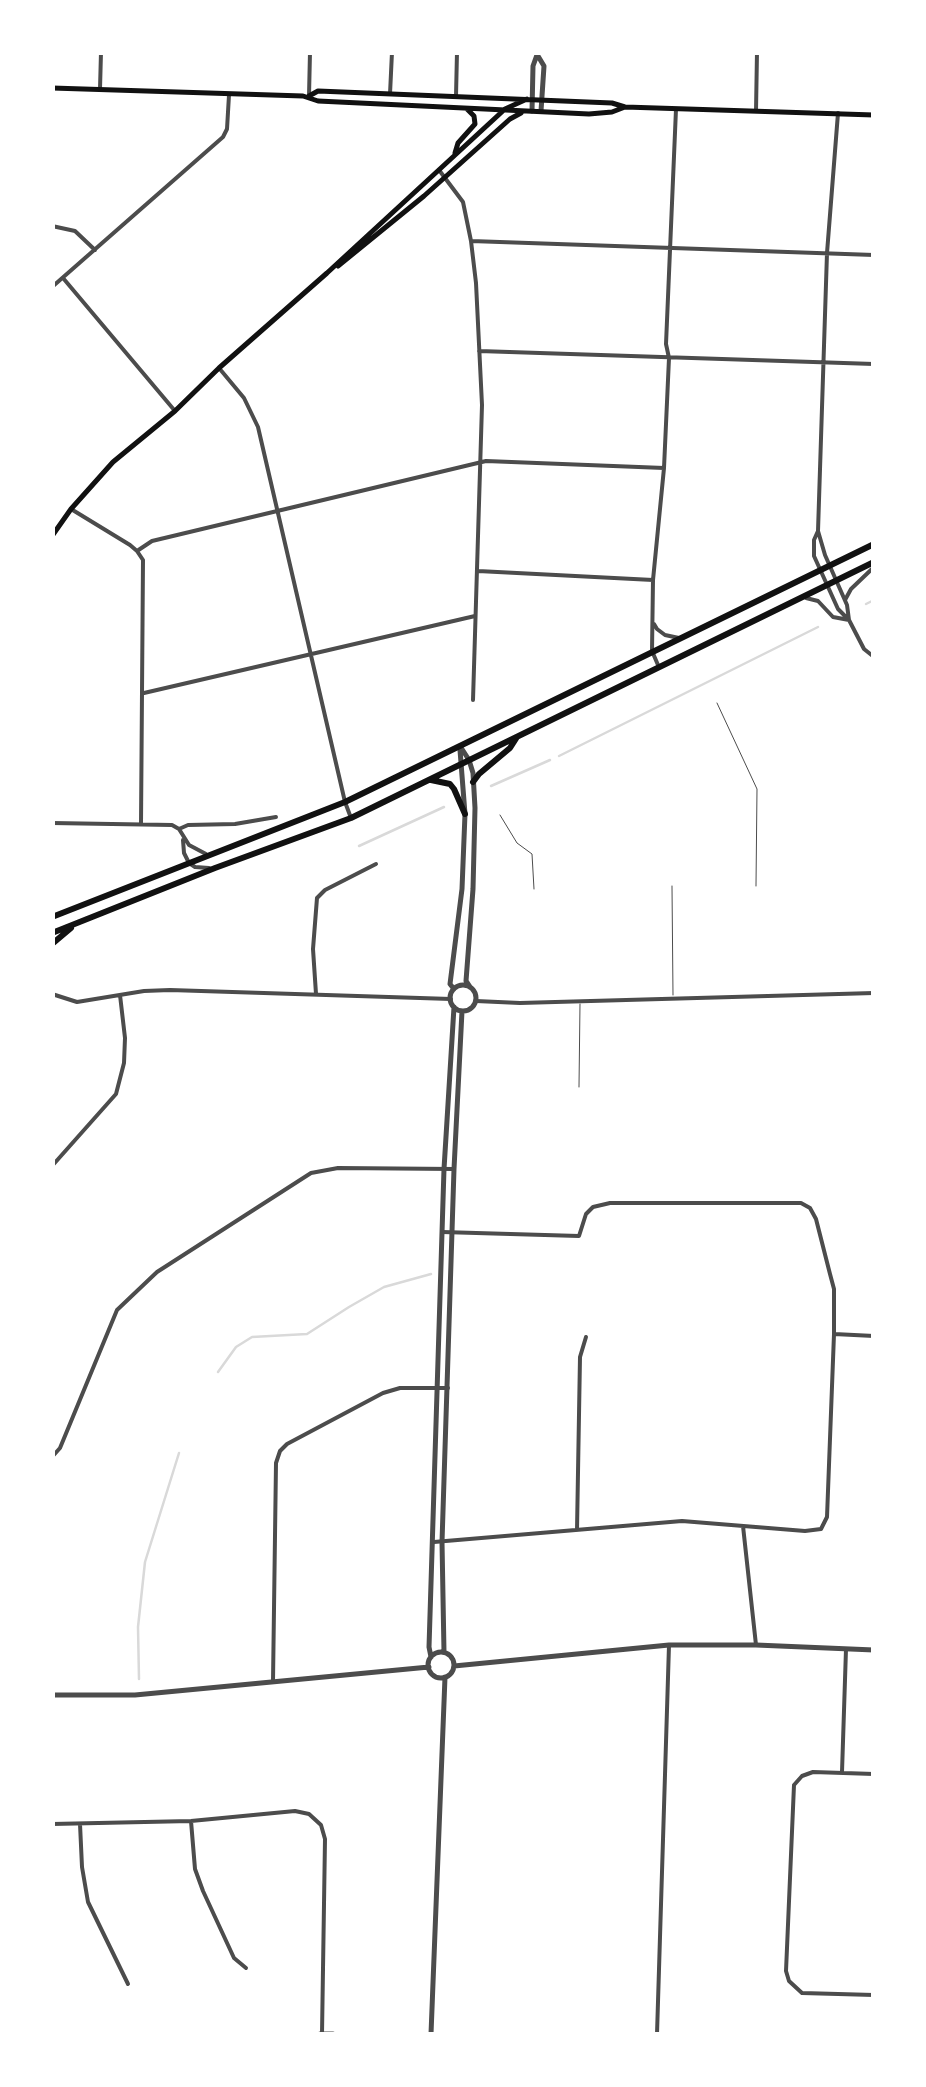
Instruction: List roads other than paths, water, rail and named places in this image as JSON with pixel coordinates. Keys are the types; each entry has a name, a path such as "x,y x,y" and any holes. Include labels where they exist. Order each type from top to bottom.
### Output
{"main road":[{"path":"52,88 309,96 318,91 612,102 626,107 676,109 871,112"},
{"path":"309,96 318,102 589,114 626,107"},
{"path":"52,536 113,462 505,110 530,99"},
{"path":"454,156 458,143 475,124 474,116 466,108"},
{"path":"327,272 358,251 514,116 529,111"},
{"path":"52,917 345,802 874,544"},
{"path":"52,933 351,818 658,666 874,565"},
{"path":"474,782 518,736"},
{"path":"428,780 450,784 465,814"},
{"path":"52,944 76,924"}],"street":[{"path":"100,89 102,52"},
{"path":"309,96 310,52"},
{"path":"390,94 392,52"},
{"path":"456,96 457,52"},
{"path":"756,111 757,52"},
{"path":"529,111 533,66 538,54"},
{"path":"538,54 544,66 541,112"},
{"path":"52,287 224,137 229,94"},
{"path":"658,666 652,652 652,580 664,468 676,109"},
{"path":"838,114 827,254 818,531 845,600 848,620"},
{"path":"439,170 462,202 476,283 482,405 473,700"},
{"path":"52,226 74,231 94,250"},
{"path":"471,240 874,254"},
{"path":"62,278 175,410"},
{"path":"479,352 874,364"},
{"path":"219,368 244,398 258,427 351,818"},
{"path":"137,551 152,541 486,461 664,468"},
{"path":"72,510 137,551 142,560 141,824"},
{"path":"818,531 814,556 819,571 838,609 864,649 874,657"},
{"path":"845,600 851,588 874,565"},
{"path":"478,570 652,580"},
{"path":"803,597 818,601 833,617 848,620"},
{"path":"142,694 475,616"},
{"path":"652,620 657,630 679,638"},
{"path":"454,1007 462,1011 476,1001 476,994 466,981 473,889 474,782 460,746"},
{"path":"454,989 450,984 462,889 465,814 460,746"},
{"path":"178,830 188,825 276,818"},
{"path":"52,822 172,825 189,845 212,854"},
{"path":"183,836 189,864 215,868"},
{"path":"316,994 316,902 326,890 376,864"},
{"path":"444,1652 453,1659 454,1666 445,1677 434,1676 429,1667 429,1647 444,1169 454,1007 450,999 454,989 470,987"},
{"path":"53,993 77,1002 170,990 450,999"},
{"path":"476,1001 874,993"},
{"path":"52,1166 116,1094 125,1038 120,995"},
{"path":"444,1652 442,1542 462,1011"},
{"path":"52,1457 60,1448 116,1310 157,1272 310,1172 338,1168 454,1170"},
{"path":"434,1542 682,1520 820,1530 828,1517 834,1334 830,1274 816,1220 810,1208 801,1203 610,1203 593,1206 579,1236 442,1232"},
{"path":"834,1334 874,1336"},
{"path":"577,1530 580,1357 586,1336"},
{"path":"273,1682 276,1463 280,1450 383,1393 400,1388 448,1388"},
{"path":"743,1526 756,1645"},
{"path":"657,2034 669,1644"},
{"path":"454,1666 669,1644 874,1650"},
{"path":"842,1772 846,1649"},
{"path":"431,1658 444,1652"},
{"path":"52,1696 134,1695 429,1667"},
{"path":"430,2034 445,1677"},
{"path":"874,1774 807,1774 797,1780 792,1790 786,1971 789,1982 802,1993 874,1995"},
{"path":"52,1824 191,1822 309,1814 321,1825 325,1839 321,2034 333,2034"},
{"path":"191,1822 195,1869 202,1891 234,1958 246,1968"},
{"path":"80,1824 88,1902 128,1984"}],"lane":[{"path":"716,703 756,789 756,886"},
{"path":"500,815 517,843 532,854 534,889"},
{"path":"672,886 673,998"},
{"path":"578,1087 580,1001"}],"waterway":[{"path":"866,604 874,600"},
{"path":"559,756 818,627"},
{"path":"491,786 550,760"},
{"path":"359,846 444,807"},
{"path":"218,1372 236,1347 252,1337 307,1334 384,1287 431,1274"},
{"path":"139,1679 138,1627 145,1562 179,1453"}]}
